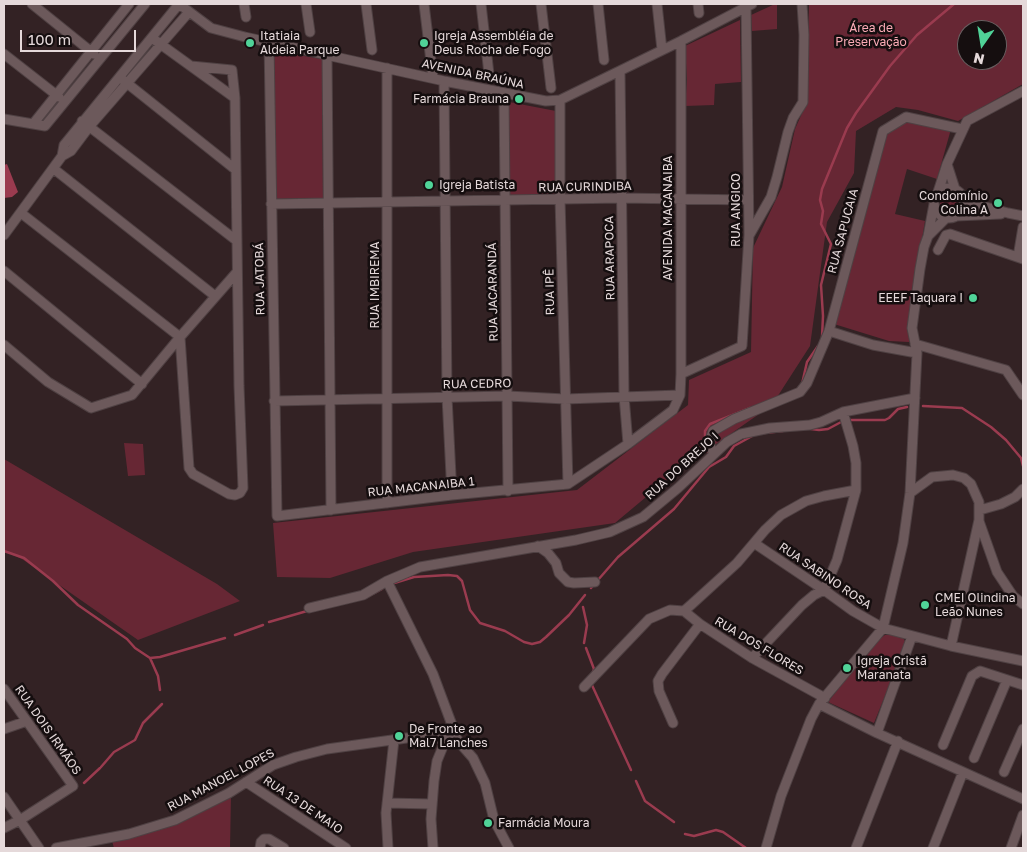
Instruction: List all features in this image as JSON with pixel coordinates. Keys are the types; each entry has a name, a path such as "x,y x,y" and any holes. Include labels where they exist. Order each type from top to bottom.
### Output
{"street":[{"path":"32,4 100,59"},
{"path":"4,119 45,126 145,4"},
{"path":"86,124 119,77 179,4"},
{"name":"AVENIDA BRAÚNA","path":"179,4 211,28 444,81 546,101 560,100 681,41 749,5"},
{"path":"244,4 246,17"},
{"path":"306,4 310,32"},
{"path":"366,4 372,50"},
{"path":"424,4 433,78"},
{"path":"481,4 490,74"},
{"path":"541,4 551,88"},
{"path":"598,4 604,60"},
{"path":"657,4 662,50"},
{"path":"749,235 771,197 788,132 793,118 803,102 804,35 802,4"},
{"path":"33,124 91,52 125,5 135,16"},
{"name":"RUA ANGICO","path":"681,374 742,346 749,235 749,5"},
{"path":"4,235 54,169 62,156 64,146 127,84 189,12"},
{"path":"152,38 235,98"},
{"name":"AVENIDA MACANAIBA","path":"680,395 681,41"},
{"name":"RUA JATOBÁ","path":"269,42 276,516"},
{"path":"4,54 65,102"},
{"path":"327,55 331,510"},
{"path":"21,213 180,337 189,468 193,474 229,494 238,495 243,488 238,386 235,98 232,70 191,66"},
{"name":"RUA IMBIREMA","path":"387,68 388,502"},
{"name":"RUA ARAPOCA","path":"620,71 624,396 628,444"},
{"path":"119,77 236,170"},
{"path":"444,81 446,397 452,495"},
{"path":"766,848 781,796 802,740 822,701 883,628 903,543 910,493 916,349 912,328 924,247 935,198 947,164 966,121 1023,90"},
{"name":"RUA JACARANDÁ","path":"504,94 508,491"},
{"name":"RUA IPÊ","path":"560,100 560,199 568,484"},
{"name":"RUA SAPUCAIA","path":"714,454 709,443 713,431 734,419 800,392 807,383 829,331 883,131 906,117 962,129"},
{"path":"86,124 237,241"},
{"path":"947,164 955,189 962,195 964,201 963,208 956,216"},
{"path":"54,169 215,296"},
{"path":"938,192 946,188 955,189"},
{"name":"RUA CURINDIBA","path":"271,204 621,198 748,200"},
{"path":"964,201 1023,216"},
{"path":"934,204 938,214 946,218"},
{"path":"928,236 946,218 1008,213"},
{"path":"938,250 946,236 950,234 1021,258 1023,227"},
{"path":"4,271 142,384"},
{"path":"4,345 48,382 91,408 132,395 237,272"},
{"path":"829,331 873,345 916,349 1006,370 1023,395"},
{"path":"568,484 628,444 673,410 680,395"},
{"name":"RUA CEDRO","path":"274,401 508,396 565,399 680,395"},
{"name":"RUA DO BREJO I","path":"309,608 363,595 387,581 420,567 596,536 643,518 727,442 741,434 770,428 810,425 843,412 915,398"},
{"path":"752,658 802,605 814,595 824,590 840,551 856,490 856,463 843,412"},
{"path":"910,493 932,477 953,475 964,478 971,484 979,502 979,520 951,646 1023,661"},
{"name":"RUA MACANAIBA 1","path":"276,516 388,502 568,484"},
{"path":"980,510 1001,504 1023,489"},
{"path":"584,687 649,619 670,610 684,611 737,563 765,530 781,515 792,508 824,496 856,490"},
{"path":"979,520 997,572 1013,596 1023,604"},
{"name":"RUA SABINO ROSA","path":"754,544 853,611 883,628 951,646"},
{"path":"538,546 548,553 556,564 559,573 568,582 594,582"},
{"path":"387,581 434,674 458,741 479,768 485,783 494,820 509,848"},
{"name":"RUA DOS FLORES","path":"684,611 700,624 752,658 877,733 1023,799"},
{"path":"673,722 659,690 658,681 700,624"},
{"path":"877,733 912,636"},
{"path":"943,745 972,676 980,672 1023,685"},
{"path":"974,758 1006,680"},
{"name":"RUA DOIS IRMÃOS","path":"4,689 73,786 20,820"},
{"path":"4,729 27,721"},
{"path":"1004,772 1023,729"},
{"name":"RUA MANOEL LOPES","path":"56,848 129,834 175,820 229,793 272,766 327,748 421,736 458,741"},
{"path":"433,848 431,834 432,804 437,761 446,739"},
{"path":"388,848 386,813 394,740"},
{"path":"856,848 898,741"},
{"path":"934,848 963,772"},
{"name":"RUA 13 DE MAIO","path":"246,782 346,848"},
{"path":"4,797 38,848"},
{"path":"387,804 432,804"},
{"path":"1011,848 1023,816"},
{"path":"4,828 20,820"},
{"path":"260,848 264,838 269,838 284,848"}],"green space":[{"path":"777,4 777,29 752,31 751,15"},
{"name":"Área de Preservação","path":"809,4 1023,4 1023,84 958,121 918,110 896,107 856,131 854,173 827,222 810,346 772,405 676,472 615,523 413,552 330,578 277,577 273,523 577,490 688,405 689,380 751,352 753,248 782,187 795,129 807,102"},
{"path":"740,20 741,82 715,84 714,105 685,106 687,80 685,46"},
{"path":"274,51 322,59 323,198 275,199"},
{"path":"509,102 556,111 557,195 509,196"},
{"path":"901,121 951,129 937,179 907,169 895,214 925,221 915,281 909,342 889,341 834,324 883,138"},
{"path":"950,193 957,196 960,203 957,210 950,213 943,210 940,203 943,196"},
{"path":"124,443 143,444 145,475 128,476"},
{"path":"4,459 217,584 240,601 138,640 22,559 4,551"},
{"path":"885,635 903,637 906,644 874,723 828,702 875,642"},
{"path":"231,795 230,848 114,848 112,841"}],"shaded area":[{"path":"7,164 18,192 12,197 4,198 4,165"}],"waterway":[{"path":"822,337 821,285 831,244 821,224 823,211 820,200 822,189 847,128 856,113 890,66 917,35 954,4"},
{"path":"802,384 807,362 818,346"},
{"path":"923,406 962,408 991,427 1006,440 1021,458 1023,466"},
{"path":"849,420 885,420 898,409 907,407"},
{"path":"709,456 705,443 705,431 710,424 750,408"},
{"path":"811,429 828,429 843,421"},
{"path":"764,433 783,431"},
{"path":"591,588 618,557 674,509 709,467 726,457 734,446 754,435"},
{"path":"4,551 24,558 53,581 78,605 127,639 135,648 150,658 160,657 225,638"},
{"path":"391,584 414,577 457,576 462,581 470,610 480,623 505,631 524,642 532,644 540,642 546,637 569,615 585,595"},
{"path":"367,597 382,589"},
{"path":"583,607 587,625 584,643"},
{"path":"269,622 307,611"},
{"path":"235,635 263,625"},
{"path":"586,648 594,669 593,672"},
{"path":"150,658 158,676 160,690"},
{"path":"591,683 631,770"},
{"path":"101,767 114,752 135,740 143,723 162,704"},
{"path":"84,783 100,768"},
{"path":"636,781 645,801 674,822"},
{"path":"685,834 694,836 716,830 723,832 746,848"}],"place":[{"name":"Itatiaia Aldeia Parque","path":"250,43"},
{"name":"Igreja Assembléia de Deus Rocha de Fogo","path":"424,43"},
{"name":"Farmácia Brauna","path":"519,99"},
{"name":"Igreja Batista","path":"429,185"},
{"name":"Condomínio Colina A","path":"998,203"},
{"name":"EEEF Taquara I","path":"973,298"},
{"name":"CMEI Olindina Leão Nunes","path":"925,605"},
{"name":"Igreja Cristã Maranata","path":"847,668"},
{"name":"De Fronte ao Mal7 Lanches","path":"399,736"},
{"name":"Farmácia Moura","path":"488,823"}]}
